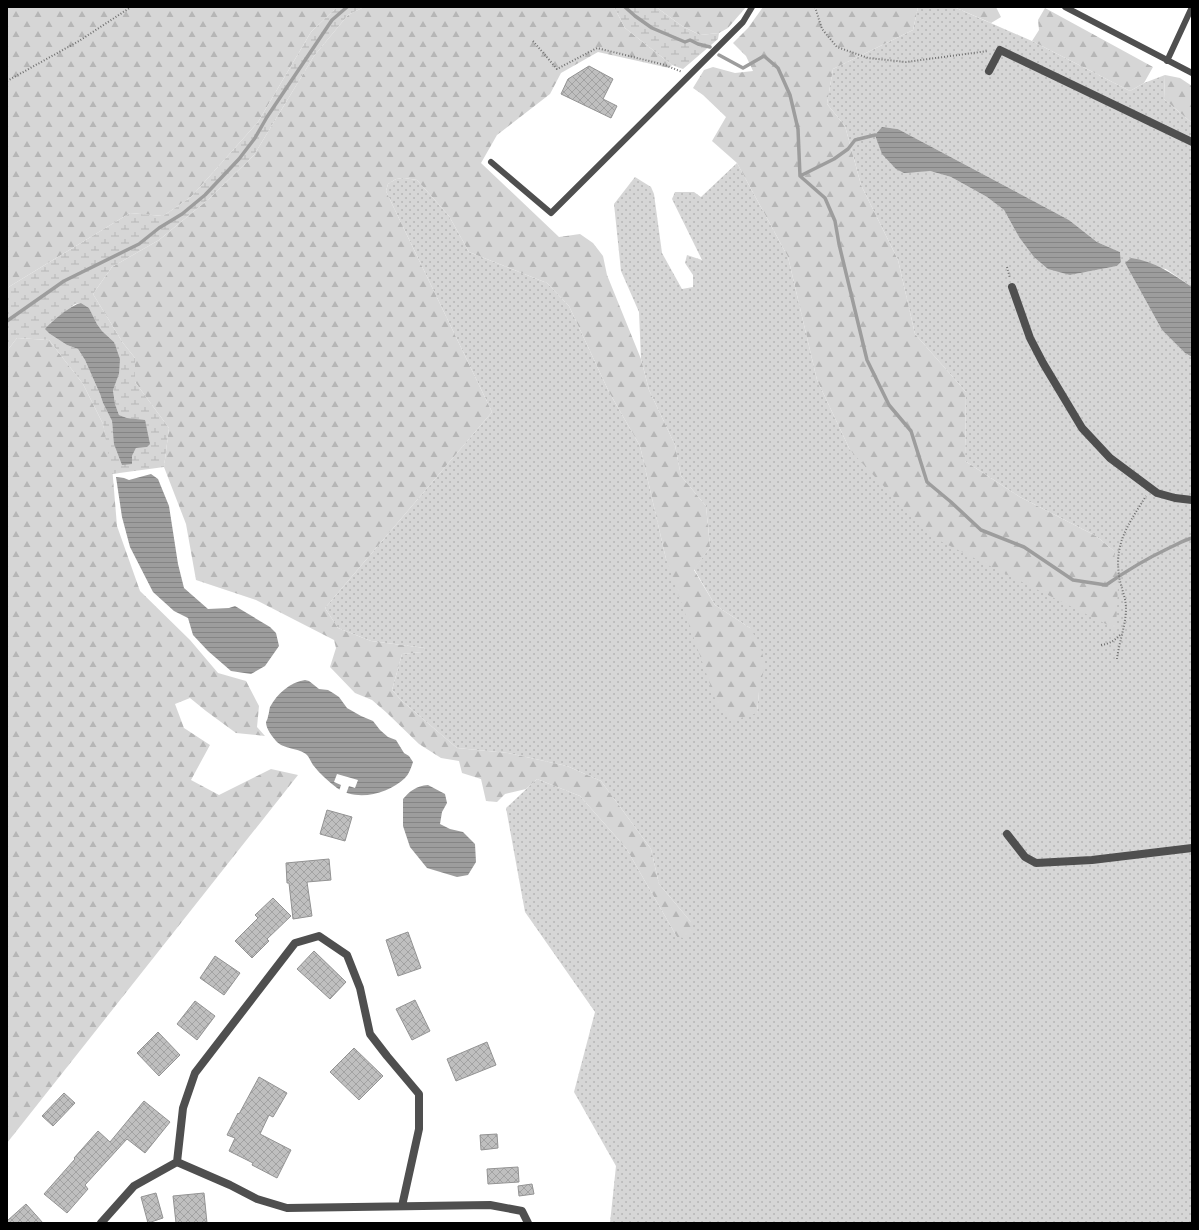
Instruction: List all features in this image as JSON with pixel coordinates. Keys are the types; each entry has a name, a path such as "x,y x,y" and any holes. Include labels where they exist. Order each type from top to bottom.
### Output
{"street":[{"path":"989,71 1000,50 1192,142"},
{"path":"1012,287 1030,338 1043,363 1082,428 1110,458 1157,493 1175,498 1192,500"},
{"path":"1007,834 1025,857 1036,863 1092,860 1192,848"},
{"path":"177,1162 183,1108 195,1073 295,943 319,936 347,955 360,988 370,1034 419,1094 419,1128 402,1206"},
{"path":"177,1162 257,1198 287,1208 490,1205 522,1212 528,1223"},
{"path":"101,1223 134,1186 177,1162"}],"lane":[{"path":"492,162 551,213 743,22 752,7"},
{"path":"1065,7 1074,9 1167,61 1192,73"},
{"path":"1167,61 1192,7"}],"path":[{"path":"7,81 79,41 131,7"},
{"path":"815,7 822,29 837,47 868,58 906,62 1000,50"},
{"path":"533,40 557,69 597,48 665,65 690,76"},
{"path":"1117,659 1126,615 1126,606 1118,566 1120,547 1128,523 1151,488"},
{"path":"1101,645 1114,641 1121,634"}],"green space":[{"path":"7,7 337,7 311,32 258,122 191,197 163,216 130,213 7,288"},
{"path":"337,7 364,7 348,15 314,56 254,155 210,198 159,240 112,267 93,294 123,343 135,358 135,382 169,428 164,467 112,474 103,424 83,384 49,340 17,338 7,351 7,288 130,213 163,216 191,197 258,122 311,32","holes":["81,303 89,308 102,331 114,342 119,374 113,389 115,404 119,415 145,421 147,447 136,448 132,456 122,464 113,432 112,421 85,360 78,349 67,345 50,334 50,323 75,304"]},
{"path":"364,7 614,7 625,28 672,65 669,68 598,52 561,73 550,94 497,135 481,163 559,237 580,234 593,243 603,256 607,275 641,359 649,390 675,445 681,476 706,506 710,547 694,570 715,605 750,628 760,645 765,664 759,692 757,713 734,720 717,704 666,559 640,446 609,392 569,306 547,283 469,252 449,216 417,180 404,178 396,179 388,184 386,191 492,412 325,608 338,628 371,641 425,648 423,652 402,654 392,690 402,701 457,748 508,753 567,766 601,781 651,849 659,884 691,922 692,933 684,938 677,937 626,848 580,796 537,779 526,789 505,794 497,802 486,801 481,779 462,773 459,761 441,758 419,744 372,700 355,693 330,667 336,648 334,640 256,600 196,580 186,524 164,467 169,428 135,382 135,358 123,343 93,294 112,267 159,240 210,198 254,155 314,56 348,15"},
{"path":"614,7 656,7 682,26 700,35 719,33 718,39 683,69 672,65 625,28"},
{"path":"656,7 746,7 728,28 719,33 700,35 682,26"},
{"path":"763,7 918,7 913,30 833,69 827,104 845,126 861,185 898,260 915,334 966,392 965,461 1020,497 1096,536 1114,551 1118,584 1116,629 930,536 850,450 817,380 788,257 737,163 712,141 726,117 703,95 693,88 704,70 713,67 735,73 753,71 746,56 733,43 748,28"},
{"path":"918,7 954,7 1032,41 1130,91 1144,83 1165,75 1164,99 1192,123 1192,287 1166,269 1125,263 1162,330 1185,353 1192,357 1192,1223 610,1223 616,1166 574,1092 595,1012 525,912 506,808 537,779 580,796 626,848 677,937 691,922 659,884 651,849 601,781 567,766 508,753 457,748 402,701 392,690 402,654 422,652 425,648 371,641 338,628 325,608 492,412 386,191 388,184 396,179 404,178 417,180 449,216 469,252 547,283 569,306 609,392 640,446 666,559 757,713 759,692 750,628 715,605 694,569 710,547 706,506 681,476 675,445 649,390 641,359 639,312 621,271 614,204 635,177 651,187 654,194 662,253 682,289 693,287 693,275 685,263 687,255 702,260 672,199 675,192 694,192 701,197 737,163 788,257 817,380 850,450 1114,551 1096,536 1020,497 965,461 966,392 915,334 898,260 861,185 845,126 827,104 833,69 913,30","holes":["882,127 898,129 1069,220 1097,242 1120,252 1121,262 1117,266 1070,275 1019,237 1004,210 987,197 951,177 930,171"]},
{"path":"954,7 996,7 1001,17 991,23"},
{"path":"1045,8 1153,67 1144,83 1130,91 1032,41 1039,30 1038,20"},
{"path":"1165,75 1180,78 1192,86 1192,123 1164,99"},
{"path":"17,338 49,340 83,384 103,424 112,466 117,526 140,591 190,640 218,673 246,681 259,706 257,727 265,736 236,733 190,698 175,704 184,728 210,745 191,780 219,795 271,769 298,775 7,1143 7,351"}],"shaded area":[{"path":"882,127 898,129 1069,220 1097,242 1120,252 1121,262 1117,266 1070,275 1048,269 1034,257 1019,237 1004,210 987,197 951,177 930,171 904,173 896,169 882,154 875,135"},
{"path":"1131,258 1155,265 1192,287 1192,357 1185,353 1162,330 1125,263"},
{"path":"81,303 89,308 102,331 114,342 120,359 119,374 113,390 115,404 119,415 127,418 145,420 150,444 147,447 136,448 132,456 132,464 122,465 114,444 112,421 85,360 78,349 67,345 45,329 67,310"},
{"path":"151,474 158,479 169,506 178,564 184,588 208,609 229,608 235,606 270,627 276,633 279,646 265,666 251,674 231,671 208,651 193,635 188,618 174,611 153,592 130,547 122,517 116,477 129,480"},
{"path":"305,680 309,681 319,689 328,690 333,693 339,697 347,708 373,721 388,737 396,740 404,753 409,756 413,762 409,773 405,778 398,784 381,792 354,795 337,788 327,780 303,752 279,744 266,725 270,707 284,689 294,683"},
{"path":"428,785 445,794 447,803 442,812 440,824 450,829 463,832 475,844 476,862 468,875 457,877 427,868 410,847 403,826 403,799 414,789 420,786"}],"pier":[{"path":"337,774 358,780 355,788 349,786 346,794 339,791 341,785 334,782"}],"building":[{"path":"589,66 613,79 603,99 617,106 611,118 561,94 568,79"},
{"path":"327,810 352,817 345,841 320,834"},
{"path":"329,859 331,880 307,882 312,916 293,919 289,883 287,883 286,863"},
{"path":"273,898 291,916 267,939 269,941 252,958 235,941 258,918 255,915"},
{"path":"408,932 421,968 398,976 386,940"},
{"path":"314,951 346,982 330,999 297,969"},
{"path":"215,956 240,973 224,995 200,978"},
{"path":"415,1000 430,1031 412,1040 396,1009"},
{"path":"195,1001 215,1016 197,1040 177,1024"},
{"path":"158,1032 180,1055 159,1076 137,1053"},
{"path":"487,1042 496,1065 456,1081 447,1059"},
{"path":"354,1048 383,1076 359,1100 330,1072"},
{"path":"259,1077 287,1093 273,1117 269,1115 260,1134 291,1150 277,1178 252,1165 253,1163 229,1151 235,1138 227,1135"},
{"path":"64,1093 75,1103 53,1126 42,1116"},
{"path":"144,1101 170,1122 145,1153 127,1139 85,1185 88,1189 67,1213 44,1194 98,1131 110,1142"},
{"path":"497,1134 498,1148 481,1150 480,1135"},
{"path":"518,1167 519,1182 488,1184 487,1169"},
{"path":"532,1184 534,1194 519,1196 518,1186"},
{"path":"156,1193 163,1218 148,1223 141,1197"},
{"path":"204,1193 207,1223 176,1223 173,1196"},
{"path":"26,1204 43,1223 7,1223 7,1221"}],"waterway":[{"path":"7,321 64,281 139,244 159,228 182,214 205,195 239,159 255,138 267,117 332,20 347,7"},
{"path":"625,7 652,28 685,42 690,40 710,47"},
{"path":"719,55 743,68 764,56 778,68 790,95 798,129 800,176 825,198 835,221 839,244 867,360 889,405 911,431 927,482 981,530 1024,547 1073,580 1106,585 1152,556 1192,538"},
{"path":"800,176 834,159 848,149 855,140 875,135"}]}
